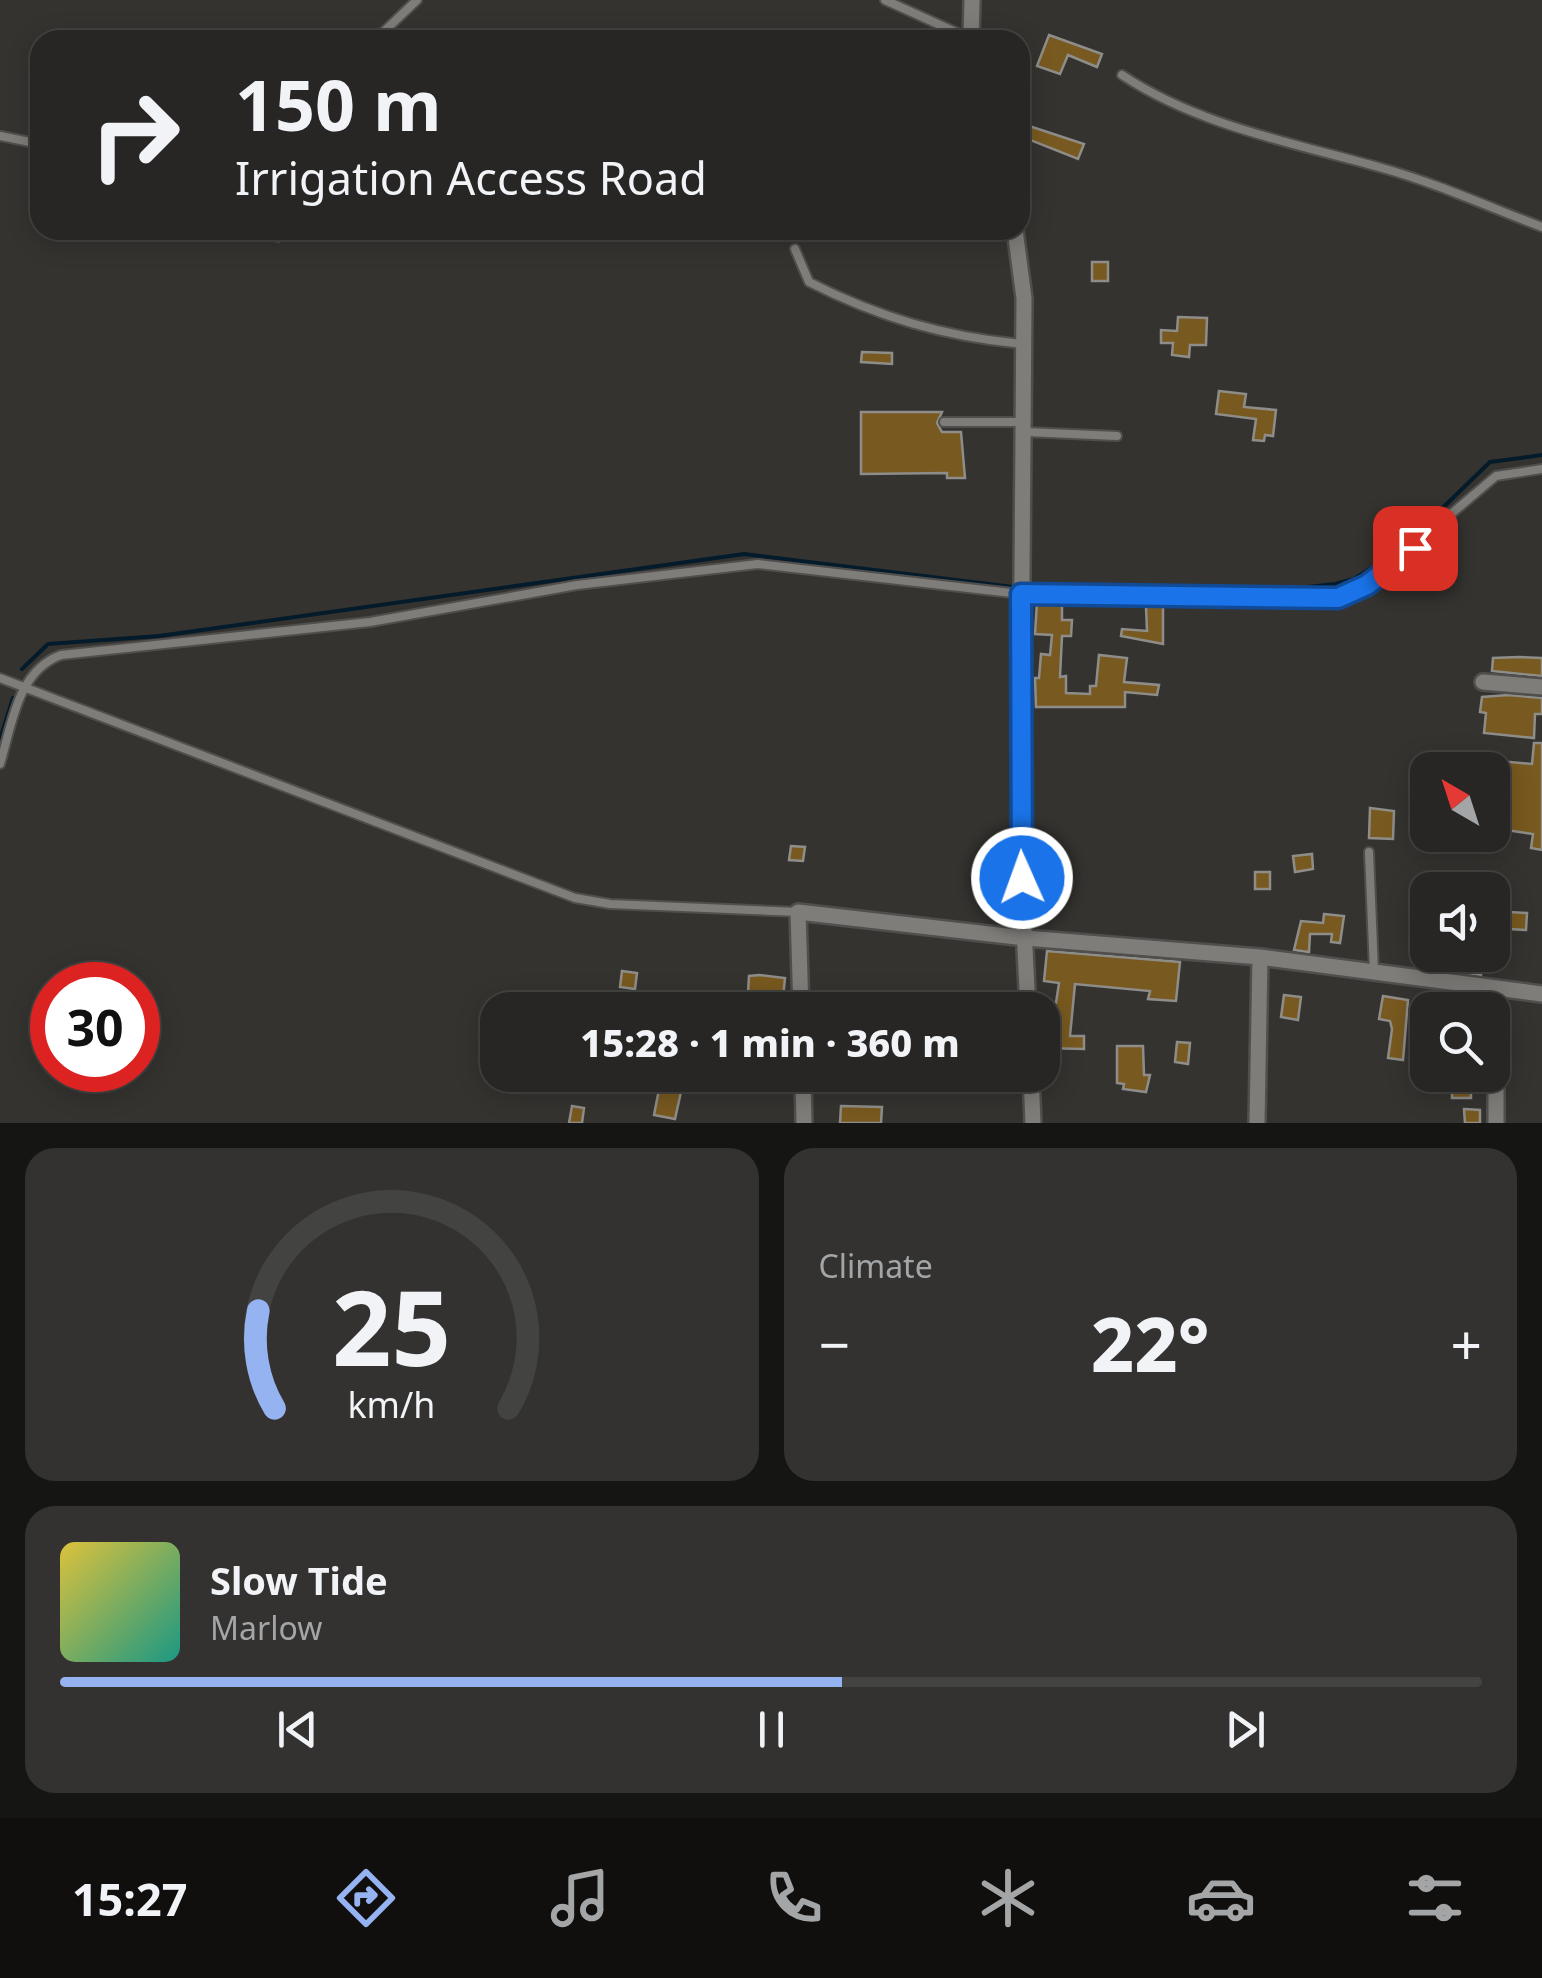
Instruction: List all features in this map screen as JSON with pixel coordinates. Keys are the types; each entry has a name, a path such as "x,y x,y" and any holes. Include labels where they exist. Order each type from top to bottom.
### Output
{"street":[{"path":"971,30 972,0"},
{"path":"1017,240 1024,288 1025,344 1020,848 1027,992"},
{"path":"1484,682 1542,687"},
{"path":"800,992 798,912 1025,938 1260,956 1496,991 1542,994"},
{"path":"1257,1123 1260,956"},
{"path":"1496,991 1496,1123"},
{"path":"803,1092 804,1123"},
{"path":"1031,1092 1032,1123"}],"lane":[{"path":"385,30 417,0"},
{"path":"884,0 951,30"},
{"path":"1122,75 1171,106 1326,156 1386,169 1542,227"},
{"path":"0,136 30,139"},
{"path":"795,249 809,282 888,317 965,339 1025,344"},
{"path":"944,422 1117,436"},
{"path":"0,764 24,688 34,670 61,655 370,622 577,584 758,564 1021,594 1338,598 1367,585 1496,476 1542,469"},
{"path":"0,678 575,898 610,904 798,912"},
{"path":"1370,852 1374,971"}],"building":[{"path":"1049,35 1102,54 1097,67 1068,55 1060,74 1037,66"},
{"path":"1030,126 1084,144 1078,159 1030,140"},
{"path":"1092,262 1108,262 1108,281 1092,281"},
{"path":"1178,317 1207,318 1206,345 1190,345 1189,357 1172,355 1173,343 1161,343 1161,330 1177,331"},
{"path":"862,352 892,353 892,364 861,362"},
{"path":"1219,391 1246,394 1244,407 1276,410 1273,436 1265,435 1264,441 1253,440 1256,419 1216,414"},
{"path":"861,412 942,412 937,423 942,432 961,432 965,478 947,478 947,473 861,474"},
{"path":"1037,602 1062,602 1062,620 1072,620 1071,636 1062,636 1060,677 1066,676 1066,693 1090,694 1090,686 1096,686 1099,655 1127,658 1124,682 1159,685 1157,695 1125,692 1125,707 1036,707 1035,678 1039,678 1041,654 1050,655 1052,635 1035,634"},
{"path":"1163,606 1163,644 1121,636 1122,629 1147,631 1146,607"},
{"path":"1493,658 1542,658 1542,676 1492,671"},
{"path":"1482,697 1542,698 1542,714 1535,714 1534,738 1484,733 1486,713 1480,712"},
{"path":"1534,743 1542,743 1542,850 1531,848 1533,834 1510,831 1510,762 1532,764"},
{"path":"1370,808 1394,811 1393,839 1369,838"},
{"path":"791,846 805,847 803,861 789,860"},
{"path":"1312,854 1313,869 1295,872 1293,856"},
{"path":"1255,872 1270,872 1270,889 1255,889"},
{"path":"1510,912 1527,913 1526,930 1510,929"},
{"path":"1324,914 1344,916 1340,943 1331,942 1332,934 1310,934 1309,952 1294,950 1301,921 1323,923"},
{"path":"1047,951 1180,962 1176,1001 1148,999 1150,991 1075,984 1070,1036 1084,1036 1084,1049 1060,1048 1059,983 1044,981"},
{"path":"622,971 637,973 635,989 620,987"},
{"path":"749,976 785,978 784,992 748,992"},
{"path":"1284,995 1301,997 1298,1020 1281,1017"},
{"path":"1383,996 1408,1000 1403,1060 1388,1058 1392,1029 1390,1021 1379,1019"},
{"path":"1177,1042 1190,1043 1188,1064 1175,1062"},
{"path":"1117,1046 1143,1046 1144,1075 1150,1075 1146,1092 1123,1089 1124,1084 1117,1083"},
{"path":"658,1092 681,1092 675,1119 654,1115"},
{"path":"1452,1092 1471,1092 1471,1098 1452,1098"},
{"path":"572,1106 584,1108 582,1123 569,1123"},
{"path":"841,1106 882,1107 881,1123 840,1123"},
{"path":"1464,1109 1480,1110 1480,1123 1465,1123"}],"waterway":[{"path":"1038,589 1290,589 1354,579 1397,552 1490,462 1542,455"},
{"path":"22,669 48,644 159,636 744,554 1013,587"},
{"path":"0,739 13,698"}],"route":[{"path":"1022,878 1021,594 1338,598 1367,585 1415,548"}]}
